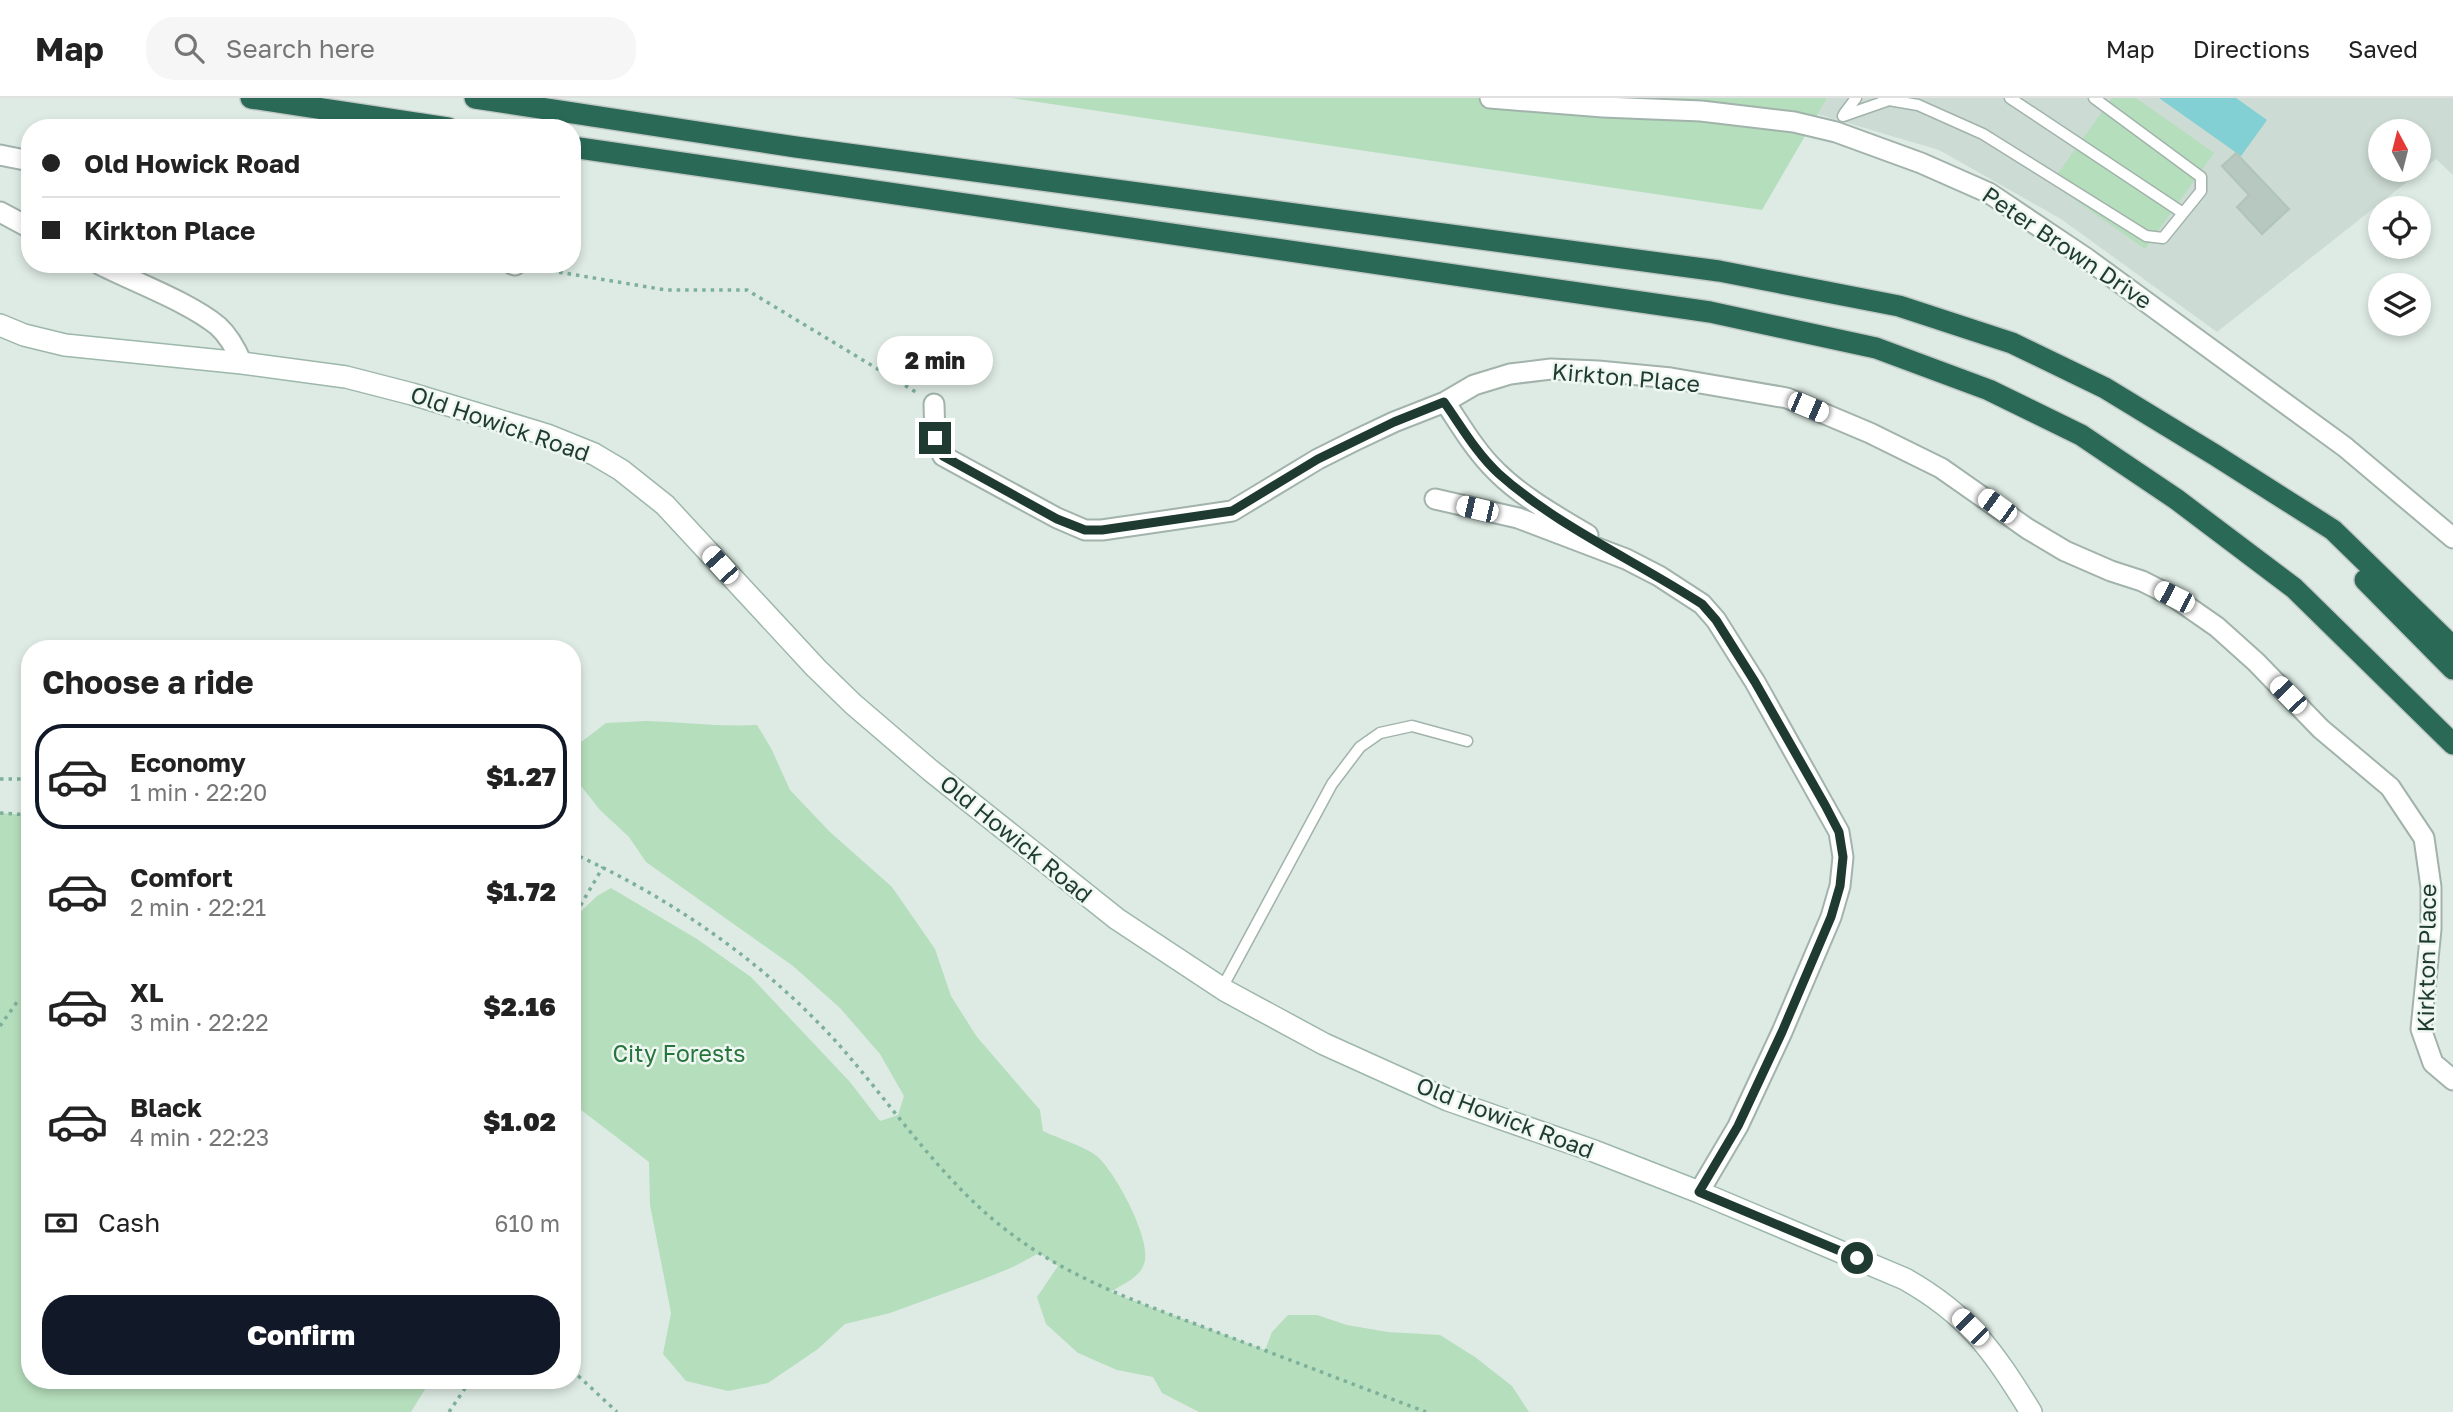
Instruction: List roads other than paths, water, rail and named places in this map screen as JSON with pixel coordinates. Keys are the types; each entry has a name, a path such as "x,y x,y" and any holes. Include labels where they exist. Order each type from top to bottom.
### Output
{"highway":[{"path":"251,98 389,119"},
{"path":"475,98 809,149 1719,271 1899,306 2012,343 2105,388 2215,455 2333,530 2453,647"},
{"path":"581,148 1710,312 1876,348 1989,390 2081,435 2176,499 2294,588 2453,744"},
{"path":"2215,455 2320,535 2453,669"}],"main road":[{"name":"Old Howick Road","path":"0,325 24,335 65,345 322,372 412,394 572,444 621,470 665,505 816,668 872,720 930,770 1097,903 1222,989 1324,1044 1448,1100 1594,1151 1699,1192 1905,1279 1954,1310 1989,1348 2031,1412"}],"street":[{"name":"Peter Brown Drive","path":"1490,98 1701,111 1794,122 1840,124 1989,193 2086,258 2345,447 2453,538"},
{"path":"0,155 21,159"},
{"path":"0,212 21,223"},
{"path":"117,273 187,307 218,326 232,342 243,363"},
{"name":"Kirkton Place","path":"934,404 935,438 943,456 1057,519 1085,530 1102,530 1232,511 1318,459 1474,386 1498,378 1551,369 1671,378 1787,398 1870,433 1941,468 2028,529 2065,551 2142,581 2174,597 2217,626 2321,729 2390,787 2424,838 2431,887 2431,929 2421,1029 2433,1063 2453,1080"},
{"path":"1444,402 1479,452 1499,474 1554,514 1702,604 1716,620 1755,682 1839,832 1843,857 1840,886 1831,917 1738,1126 1699,1192"},
{"path":"1435,499 1518,518 1626,559"}],"lane":[{"path":"1840,124 1856,98"},
{"path":"2010,98 2183,213"},
{"path":"1840,124 1889,100 1918,105 1983,134 2146,236 2163,238 2201,191 2202,177 2094,98"},
{"path":"1222,989 1332,784 1360,747 1380,733 1412,726 1467,741"}],"water":[{"path":"2159,98 2236,98 2267,120 2241,156"}],"park label":[{"name":"City Forests","path":"679,1054"}]}
